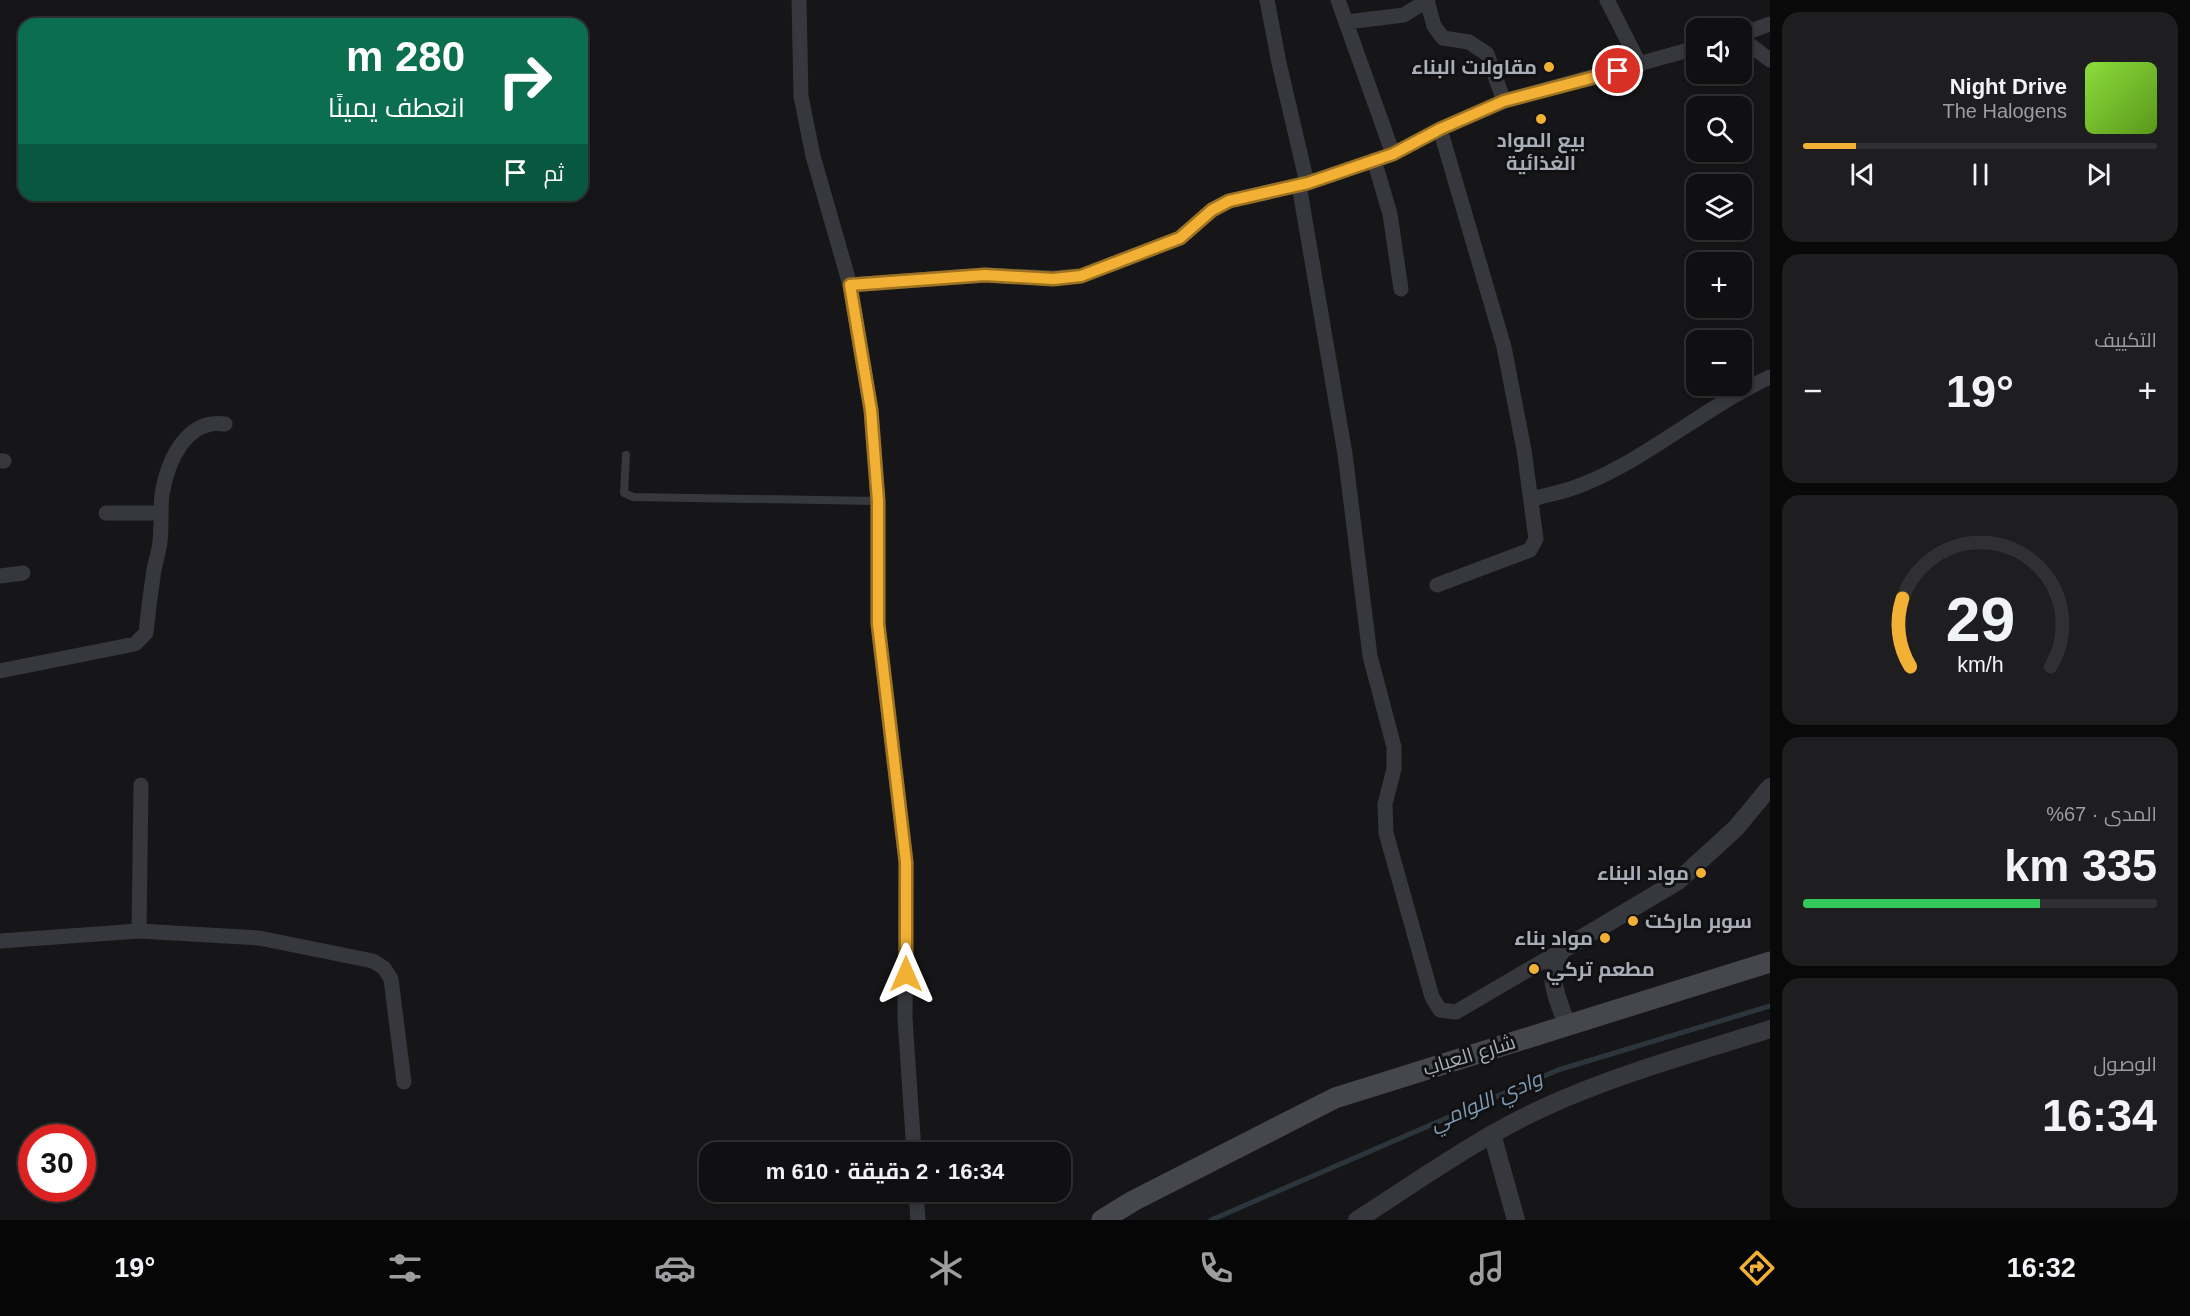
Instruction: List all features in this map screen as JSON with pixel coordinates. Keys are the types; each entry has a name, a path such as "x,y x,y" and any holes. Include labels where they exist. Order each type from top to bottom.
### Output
{"main road":[{"name":"شارع العباب","path":"1102,1220 1179,1177 1335,1098 1770,962"},
{"name":"شارع العباب","path":"1129,1220 1179,1177"}],"street":[{"path":"799,0 801,96 813,156 850,285 871,410 878,501 878,624 906,862 905,1018 913,1142"},
{"path":"1267,0 1303,184 1345,454 1370,656 1394,747 1394,769 1385,804 1386,833 1432,997 1440,1010 1456,1012 1678,881 1736,828 1770,787"},
{"path":"1338,0 1393,154"},
{"path":"1607,0 1640,64"},
{"path":"1347,22 1404,15 1427,1 1434,26 1443,38 1468,42 1486,54 1504,101"},
{"path":"1752,30 1770,24"},
{"path":"1752,46 1770,60"},
{"path":"850,285 985,275 1053,279 1081,276 1180,238 1212,210 1229,201 1303,184 1393,154 1440,129 1504,101 1686,51"},
{"path":"1437,585 1530,550 1536,539 1524,450 1504,347 1440,129"},
{"path":"1374,160 1390,214 1401,289"},
{"path":"1531,499 1583,485 1622,465 1731,396 1770,377"},
{"path":"0,671 135,644 142,639 146,633 152,579 160,542 160,513 166,476 189,433 206,423 225,424"},
{"path":"106,513 160,513"},
{"path":"0,576 22,573"},
{"path":"139,931 141,785"},
{"path":"0,941 139,931 259,938 373,961 384,968 391,979 404,1082"},
{"path":"1562,950 1554,961 1551,975 1567,1025"},
{"path":"1357,1220 1492,1134 1556,1102 1770,1029"},
{"path":"1492,1134 1515,1220"},
{"path":"917,1202 918,1220"}],"lane":[{"path":"626,455 624,493 633,497 878,501"}],"waterway":[{"name":"وادي اللوامي","path":"1211,1220 1558,1070 1770,1006"}],"place":[{"name":"مقاولات البناء","path":"1549,67"},
{"name":"بيع المواد الغذائية","path":"1541,119"},
{"name":"مواد البناء","path":"1701,873"},
{"name":"سوبر ماركت","path":"1633,921"},
{"name":"مواد بناء","path":"1605,938"},
{"name":"مطعم تركي","path":"1534,969"}],"route":[{"path":"906,974 906,862 878,624 878,501 871,410 850,285 985,275 1053,279 1081,276 1180,238 1212,210 1229,201 1308,183 1393,154 1440,129 1504,101 1618,71"}]}
